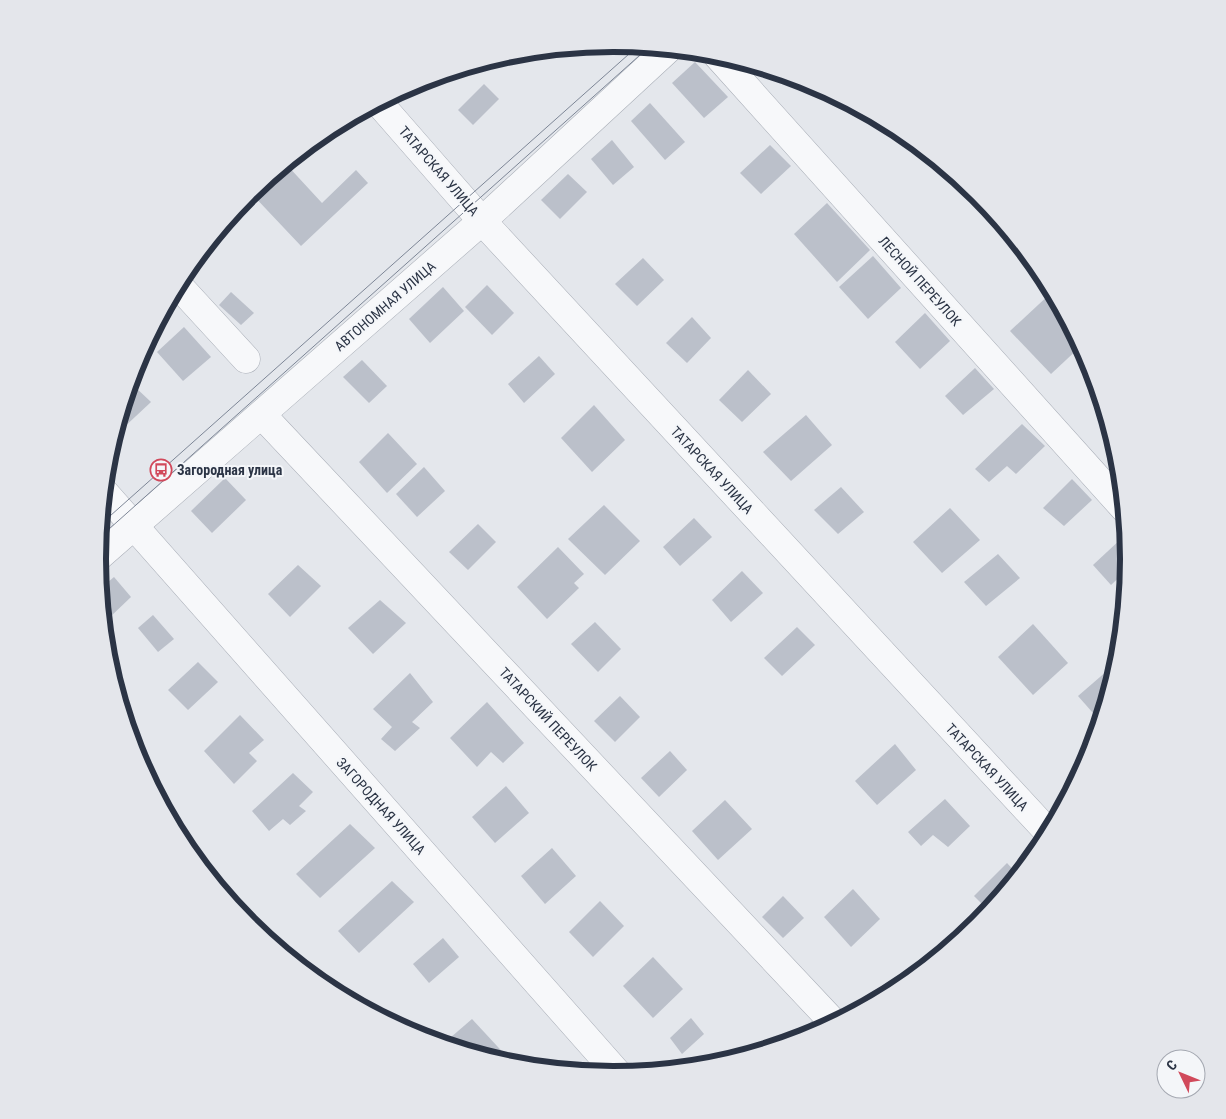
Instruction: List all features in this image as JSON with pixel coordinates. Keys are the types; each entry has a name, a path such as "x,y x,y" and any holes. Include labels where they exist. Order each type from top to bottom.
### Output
{"street":[{"name":"АВТОНОМНАЯ УЛИЦА","path":"106,549 482,221 661,55"},
{"name":"ЛЕСНОЙ ПЕРЕУЛОК","path":"728,66 1117,500"},
{"name":"ТАТАРСКАЯ УЛИЦА","path":"384,108 482,221 1043,827"},
{"path":"183,291 246,359"},
{"name":"ТАТАРСКИЙ ПЕРЕУЛОК","path":"262,415 829,1018"},
{"name":"ЗАГОРОДНАЯ УЛИЦА","path":"110,498 612,1066"}],"building":[{"path":"695,62 728,97 704,118 672,83"},
{"path":"484,84 499,99 473,125 458,110"},
{"path":"650,103 685,142 665,160 631,121"},
{"path":"612,140 634,167 613,185 591,159"},
{"path":"770,145 791,166 761,194 740,173"},
{"path":"290,169 322,203 356,170 368,183 301,246 256,199"},
{"path":"568,174 587,192 560,219 541,200"},
{"path":"827,203 870,250 837,282 794,234"},
{"path":"1005,238 1030,271 1003,240"},
{"path":"873,256 901,288 868,319 839,287"},
{"path":"643,258 664,280 637,306 615,284"},
{"path":"487,285 514,313 492,335 465,307"},
{"path":"443,287 464,311 430,343 409,319"},
{"path":"231,292 254,313 241,325 219,305"},
{"path":"1047,297 1075,351 1051,374 1010,331"},
{"path":"925,313 950,341 920,369 895,342"},
{"path":"692,317 711,338 687,363 666,343"},
{"path":"184,327 211,357 183,381 157,352"},
{"path":"539,356 555,374 524,403 508,384"},
{"path":"362,360 387,386 369,403 343,377"},
{"path":"975,368 994,389 963,415 945,396"},
{"path":"748,370 771,394 742,422 719,400"},
{"path":"136,388 151,402 123,428"},
{"path":"594,405 625,440 592,472 561,438"},
{"path":"806,415 832,445 791,481 763,452"},
{"path":"1022,424 1045,446 1016,474 1007,466 989,482 975,469"},
{"path":"388,433 417,464 387,493 359,462"},
{"path":"424,467 445,491 417,517 396,494"},
{"path":"225,478 246,500 212,533 191,511"},
{"path":"1072,479 1092,500 1064,526 1043,508"},
{"path":"841,487 864,512 838,534 814,510"},
{"path":"604,505 640,541 605,575 568,539"},
{"path":"950,508 980,540 942,573 913,542"},
{"path":"694,518 712,537 680,566 663,547"},
{"path":"478,524 496,542 468,570 449,552"},
{"path":"1119,540 1119,577 1111,585 1093,565"},
{"path":"558,547 584,574 574,583 579,588 547,619 517,587"},
{"path":"998,554 1020,578 986,606 964,582"},
{"path":"298,565 321,586 290,617 268,594"},
{"path":"742,571 763,593 731,622 712,600"},
{"path":"114,577 131,597 109,618 107,593 107,583"},
{"path":"380,600 406,623 373,654 348,628"},
{"path":"153,615 174,639 158,652 138,628"},
{"path":"595,622 621,649 598,672 571,644"},
{"path":"1033,624 1068,663 1033,695 998,657"},
{"path":"797,627 815,645 782,676 764,658"},
{"path":"198,662 218,682 188,710 168,690"},
{"path":"1107,671 1095,715 1078,696"},
{"path":"410,673 433,702 412,722 420,728 395,751 381,739 392,727 373,709"},
{"path":"620,696 640,717 615,742 594,721"},
{"path":"487,702 524,743 503,763 491,752 477,767 450,738"},
{"path":"240,715 264,740 249,753 257,761 234,784 204,751"},
{"path":"895,744 916,770 877,805 855,781"},
{"path":"670,751 687,770 659,797 641,778"},
{"path":"293,773 313,792 299,806 306,811 290,825 283,819 269,831 252,811"},
{"path":"506,786 529,813 495,843 472,817"},
{"path":"945,799 970,826 948,847 933,835 921,846 908,832"},
{"path":"725,800 752,829 718,860 692,831"},
{"path":"350,824 375,848 320,898 296,874"},
{"path":"552,848 576,876 545,904 521,876"},
{"path":"1007,863 1013,870 983,905 974,896"},
{"path":"392,881 414,902 359,953 338,931"},
{"path":"853,889 880,919 851,947 824,917"},
{"path":"783,896 804,918 783,938 762,917"},
{"path":"600,901 624,926 593,957 569,932"},
{"path":"443,938 459,957 429,983 413,964"},
{"path":"653,957 683,989 653,1018 623,986"},
{"path":"691,1018 704,1034 682,1054 670,1038"},
{"path":"472,1019 505,1055 482,1049 448,1039"},
{"path":"813,1020 816,1024 807,1028 802,1030"}],"tram line":[{"path":"108,518 630,53"},
{"path":"107,531 641,54"}],"place":[{"name":"Загородная улица","path":"161,470"}]}
